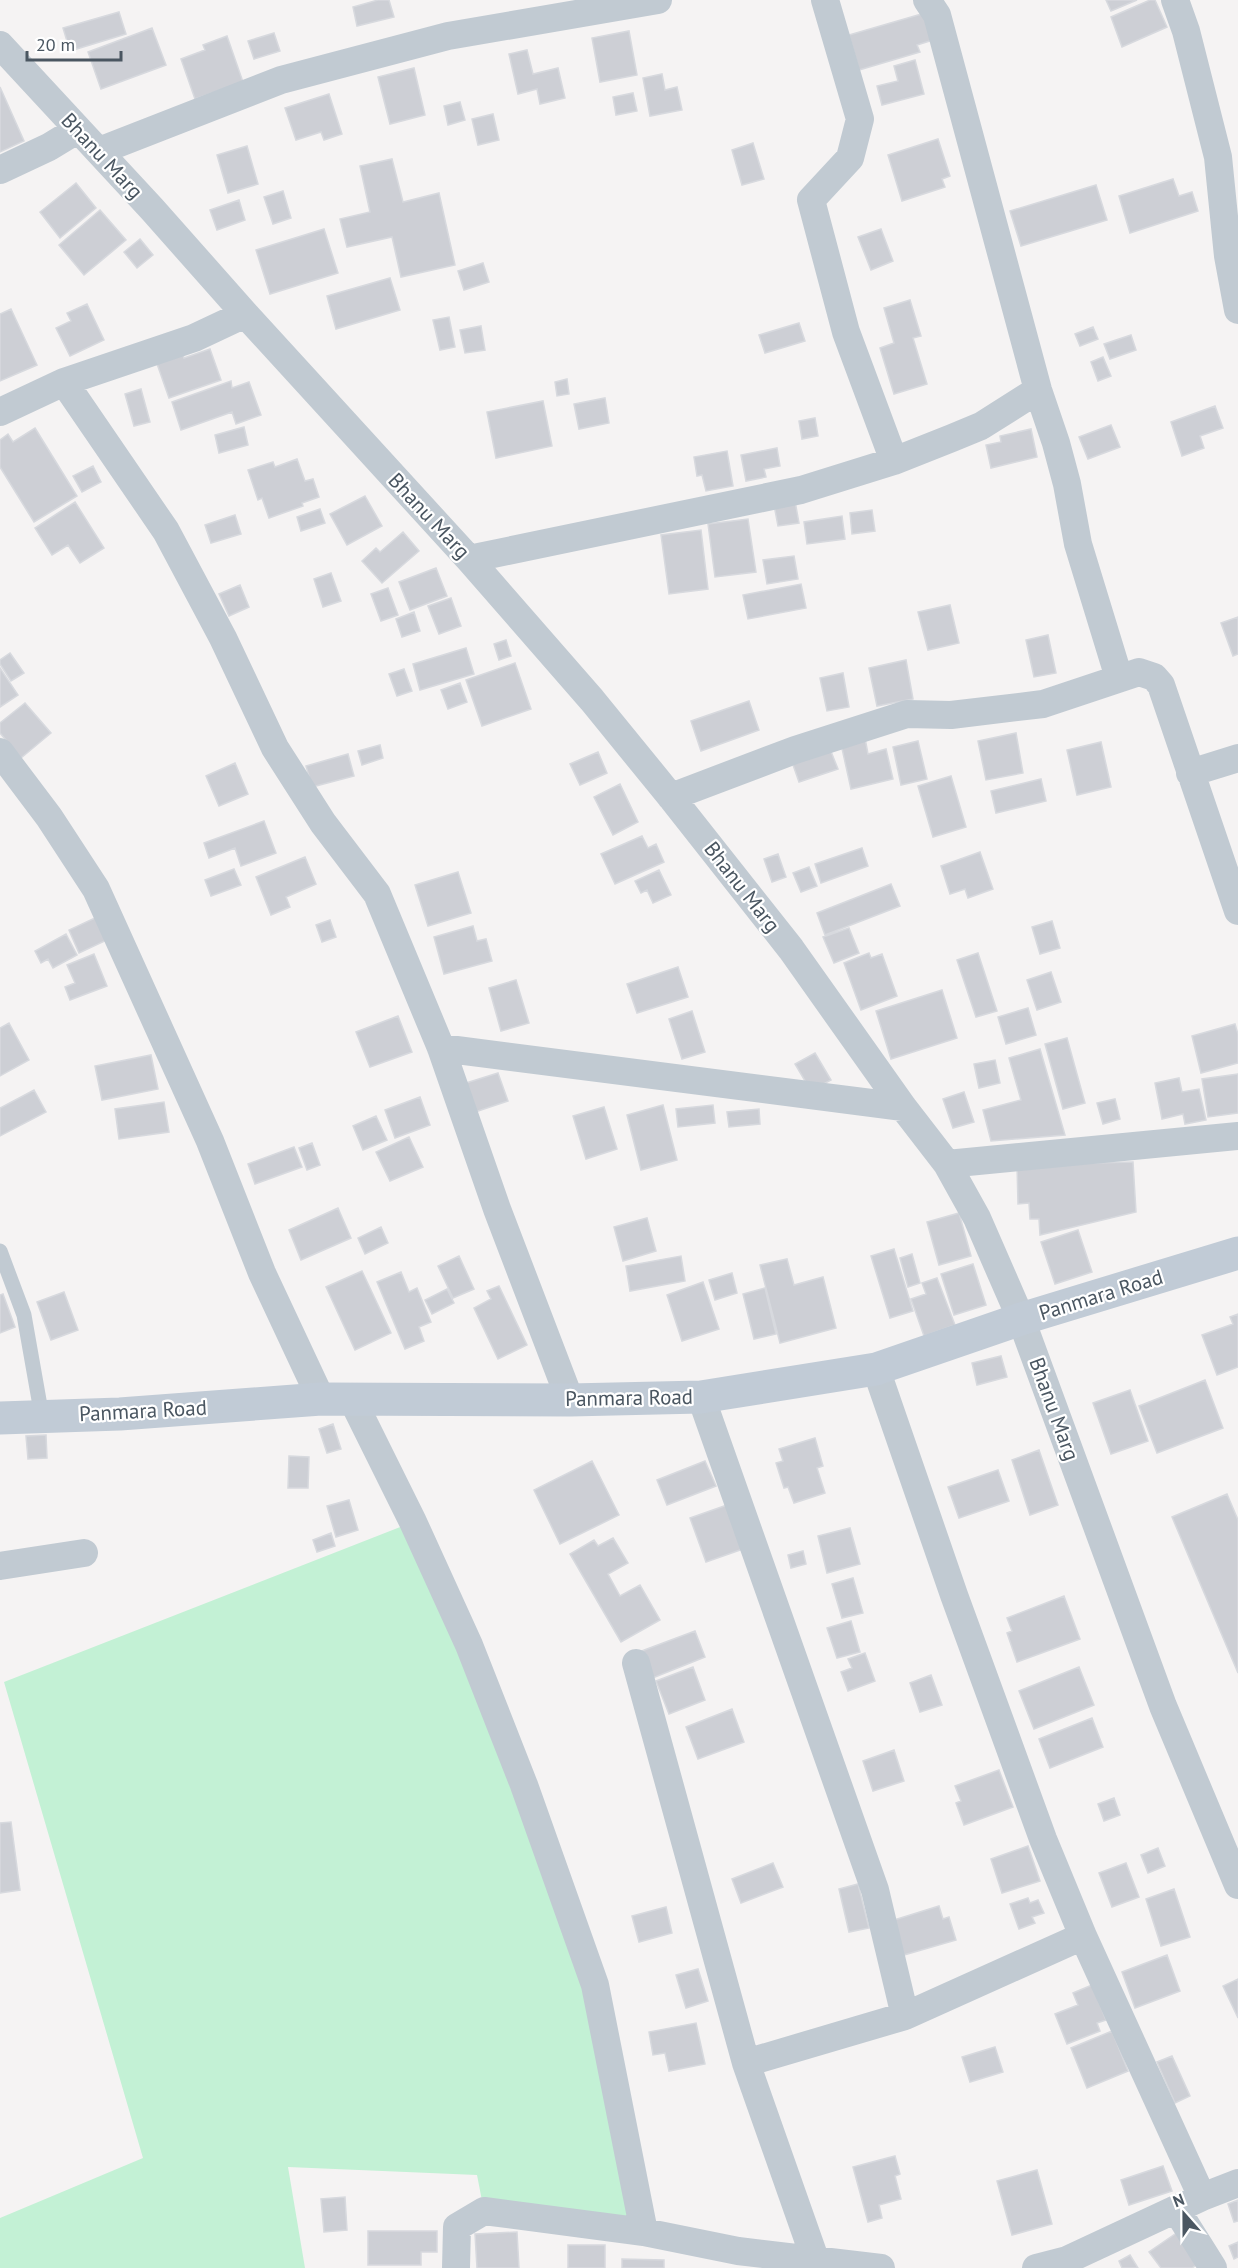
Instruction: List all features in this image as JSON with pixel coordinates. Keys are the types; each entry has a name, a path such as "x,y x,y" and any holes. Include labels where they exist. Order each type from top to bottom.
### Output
{"street":[{"path":"99,151 281,80 448,36 658,0"},
{"path":"825,0 860,119 850,158 811,200 846,332 894,460"},
{"path":"927,0 937,15 1038,390 1067,484 1078,544 1119,678"},
{"path":"1174,0 1186,31 1218,157 1228,256 1238,310"},
{"name":"Bhanu Marg","path":"0,45 470,559 592,700 672,797 791,949 946,1164 977,1218 1021,1319 1163,1706 1238,1885"},
{"path":"0,170 49,147 77,130"},
{"path":"0,412 64,382 194,338 245,314"},
{"path":"64,382 166,531 223,638 275,748 323,823 376,894 441,1048 496,1209 570,1400"},
{"path":"470,559 513,548 801,490 894,460 981,426 1038,390"},
{"path":"672,797 795,750 907,714 951,715 1043,704 1139,672 1154,677 1161,685 1238,911"},
{"path":"0,752 49,818 96,889 210,1141 262,1273 336,1399 413,1522 469,1645 524,1785 595,1985 644,2232"},
{"path":"1190,773 1238,758"},
{"path":"441,1048 903,1107"},
{"path":"946,1164 1238,1136"},
{"name":"Panmara Road","path":"0,1418 120,1414 336,1399 570,1400 701,1397 876,1369 1021,1319 1238,1253"},
{"path":"876,1369 954,1595 1043,1839 1083,1936 1202,2197"},
{"path":"701,1397 876,1890 905,2016"},
{"path":"0,1566 84,1553"},
{"path":"636,1663 746,2063 815,2259"},
{"path":"746,2063 905,2016 1083,1936"},
{"path":"1036,2268 1067,2260 1202,2197 1238,2183"},
{"path":"1176,2209 1213,2268"},
{"path":"456,2268 457,2227 484,2211 644,2232 738,2260 815,2259 881,2268"}],"lane":[{"path":"0,1251 24,1315 42,1417"}],"green space":[{"path":"413,1522 595,1985 644,2232 484,2211 477,2175 288,2167 305,2268 0,2268 0,2218 143,2158 4,1682"}],"building":[{"path":"378,0 389,0 394,17 357,26 353,7"},
{"path":"1106,0 1137,0 1111,11"},
{"path":"1150,0 1155,0 1167,27 1122,47 1111,17"},
{"path":"119,12 126,34 70,51 63,28"},
{"path":"925,13 933,40 917,45 920,52 859,70 849,35"},
{"path":"152,28 166,65 101,89 88,52"},
{"path":"629,31 637,75 600,82 592,38"},
{"path":"274,33 280,51 254,59 248,41"},
{"path":"227,36 243,82 195,99 181,59 205,50 203,45"},
{"path":"527,50 533,74 558,68 565,98 540,104 537,89 518,94 509,54"},
{"path":"915,60 924,94 882,105 877,86 898,81 894,66"},
{"path":"414,68 425,115 390,124 378,77"},
{"path":"662,74 665,90 677,87 682,110 650,116 643,78"},
{"path":"0,87 24,141 0,152"},
{"path":"633,93 637,111 616,115 613,97"},
{"path":"329,94 342,134 324,140 321,132 296,140 285,108"},
{"path":"460,102 465,120 448,125 444,106"},
{"path":"493,114 499,140 478,145 472,119"},
{"path":"938,139 950,176 942,179 945,187 902,201 888,155"},
{"path":"753,143 764,179 742,185 732,150"},
{"path":"247,146 258,184 228,193 217,155"},
{"path":"392,159 403,202 439,193 455,265 401,277 392,237 347,247 340,219 370,212 360,166"},
{"path":"1173,179 1179,196 1192,192 1198,211 1130,233 1119,196"},
{"path":"76,183 96,208 60,238 40,212"},
{"path":"1096,185 1107,220 1021,246 1010,211"},
{"path":"283,191 291,218 273,224 264,197"},
{"path":"239,200 245,220 217,230 210,210"},
{"path":"100,210 126,240 84,275 59,245"},
{"path":"324,229 338,273 270,294 256,250"},
{"path":"881,229 893,261 871,270 858,237"},
{"path":"140,239 153,255 137,268 124,252"},
{"path":"483,263 489,282 464,290 458,271"},
{"path":"390,278 400,310 336,329 327,296"},
{"path":"910,300 921,336 913,338 927,384 894,394 880,348 894,343 884,308"},
{"path":"87,304 104,340 70,356 56,328 71,321 67,313"},
{"path":"11,309 37,365 0,381 0,314"},
{"path":"449,317 455,347 440,350 433,320"},
{"path":"799,323 805,341 765,353 759,335"},
{"path":"481,326 485,350 465,353 460,330"},
{"path":"1093,327 1098,339 1080,346 1075,334"},
{"path":"1131,335 1136,350 1110,359 1104,344"},
{"path":"210,349 221,380 169,398 156,361 182,352 184,358"},
{"path":"1103,357 1111,376 1098,381 1091,362"},
{"path":"567,379 569,394 557,396 555,382"},
{"path":"231,381 232,388 249,382 261,415 236,424 232,412 181,430 172,402"},
{"path":"141,389 150,422 134,426 125,394"},
{"path":"605,398 609,423 579,429 574,404"},
{"path":"543,401 552,446 496,458 487,412"},
{"path":"1215,406 1223,428 1200,436 1204,448 1182,456 1171,422"},
{"path":"815,418 818,436 802,439 799,421"},
{"path":"1111,425 1120,447 1088,459 1079,437"},
{"path":"244,427 248,445 219,453 215,435"},
{"path":"35,428 77,496 34,522 0,467 0,440 8,434 13,442"},
{"path":"1031,429 1037,457 991,468 986,445 1001,442 1000,436"},
{"path":"777,448 780,466 764,469 766,477 746,481 741,455"},
{"path":"727,451 733,486 706,491 702,475 697,476 694,457"},
{"path":"297,459 305,481 313,479 319,497 302,503 303,506 269,518 262,498 258,500 248,470 273,462 275,467"},
{"path":"93,466 101,482 82,492 73,476"},
{"path":"365,496 382,526 347,545 330,514"},
{"path":"795,501 799,523 778,526 774,505"},
{"path":"75,502 104,548 80,563 68,545 52,555 35,528"},
{"path":"320,509 325,523 301,531 297,517"},
{"path":"872,510 875,531 852,534 850,513"},
{"path":"235,515 241,534 211,543 205,525"},
{"path":"842,516 845,539 807,544 804,522"},
{"path":"748,519 756,572 715,577 708,524"},
{"path":"701,530 708,589 669,594 661,535"},
{"path":"403,532 419,551 382,583 362,561 376,548 380,552"},
{"path":"794,556 798,579 767,584 763,560"},
{"path":"436,568 447,596 410,610 399,582"},
{"path":"331,573 341,601 323,607 314,579"},
{"path":"801,584 806,608 748,619 743,595"},
{"path":"240,585 249,607 229,616 219,594"},
{"path":"388,588 398,615 381,621 371,594"},
{"path":"451,598 461,626 439,634 428,606"},
{"path":"950,605 959,643 928,650 918,612"},
{"path":"414,612 420,631 402,637 396,619"},
{"path":"1238,617 1238,654 1233,656 1221,623"},
{"path":"1048,635 1056,673 1034,677 1026,640"},
{"path":"506,640 511,656 499,660 494,644"},
{"path":"466,648 474,674 420,690 413,664"},
{"path":"10,653 24,673 11,681 0,664 0,660"},
{"path":"906,660 913,699 877,706 869,668"},
{"path":"515,663 531,709 482,726 466,680"},
{"path":"0,668 18,695 0,707"},
{"path":"404,669 412,691 397,696 389,674"},
{"path":"843,673 849,707 827,711 820,678"},
{"path":"460,683 467,702 448,709 441,690"},
{"path":"749,701 759,730 701,751 691,721"},
{"path":"25,703 51,733 21,758 0,733 0,723"},
{"path":"1016,733 1023,773 986,780 978,741"},
{"path":"865,738 868,754 886,749 893,779 851,789 841,744"},
{"path":"918,741 927,779 901,785 893,747"},
{"path":"1101,742 1111,787 1077,795 1067,750"},
{"path":"380,745 383,758 362,765 358,751"},
{"path":"830,749 838,769 799,782 792,762"},
{"path":"598,752 607,773 580,785 570,764"},
{"path":"348,754 354,776 312,787 306,766"},
{"path":"235,763 248,794 219,806 206,776"},
{"path":"951,776 966,827 933,837 918,786"},
{"path":"1041,779 1046,801 996,813 991,791"},
{"path":"620,784 638,822 613,835 594,797"},
{"path":"264,821 276,853 241,866 235,848 209,858 204,843"},
{"path":"642,836 648,848 656,844 664,862 615,884 601,854"},
{"path":"862,848 868,866 821,883 815,864"},
{"path":"980,852 993,889 968,898 965,889 950,894 941,866"},
{"path":"778,854 786,877 772,882 764,859"},
{"path":"305,857 316,884 286,897 290,907 271,915 256,877"},
{"path":"809,867 817,886 801,892 793,873"},
{"path":"234,869 241,885 211,896 205,880"},
{"path":"659,870 671,895 653,903 647,890 641,893 635,881"},
{"path":"458,872 471,913 428,926 415,885"},
{"path":"891,884 900,906 825,935 817,913"},
{"path":"97,917 107,940 79,953 69,930"},
{"path":"330,920 336,937 322,942 316,925"},
{"path":"1052,921 1060,948 1040,954 1032,927"},
{"path":"473,926 477,941 486,939 492,961 444,974 434,937"},
{"path":"849,928 859,953 834,963 823,937"},
{"path":"66,934 77,955 53,968 48,959 41,963 35,951"},
{"path":"869,953 871,958 882,954 897,996 861,1010 844,963"},
{"path":"978,953 997,1011 976,1017 957,960"},
{"path":"94,954 107,986 70,1000 65,987 75,983 67,965"},
{"path":"678,967 688,997 637,1013 627,984"},
{"path":"1051,972 1061,1002 1037,1010 1027,980"},
{"path":"516,980 529,1023 501,1031 489,988"},
{"path":"942,990 957,1038 891,1059 876,1011"},
{"path":"1028,1008 1036,1035 1006,1044 998,1017"},
{"path":"692,1011 705,1052 682,1059 669,1019"},
{"path":"398,1016 412,1052 370,1067 356,1032"},
{"path":"9,1023 29,1060 0,1076 0,1028"},
{"path":"1235,1024 1238,1034 1238,1063 1201,1073 1192,1036"},
{"path":"1067,1038 1085,1103 1063,1109 1045,1044"},
{"path":"1040,1049 1065,1135 991,1141 983,1110 1021,1100 1009,1058"},
{"path":"815,1053 831,1080 811,1091 795,1064"},
{"path":"151,1055 158,1089 102,1100 95,1066"},
{"path":"995,1060 1000,1083 979,1088 974,1064"},
{"path":"498,1073 508,1101 475,1112 466,1083"},
{"path":"1238,1074 1238,1113 1208,1117 1202,1079"},
{"path":"1179,1078 1182,1092 1199,1089 1206,1120 1185,1124 1183,1114 1162,1119 1155,1083"},
{"path":"34,1090 46,1112 0,1136 0,1108"},
{"path":"964,1092 974,1122 953,1128 943,1099"},
{"path":"420,1097 430,1125 395,1138 385,1110"},
{"path":"1115,1099 1120,1119 1103,1124 1097,1103"},
{"path":"164,1102 169,1132 119,1139 115,1109"},
{"path":"663,1105 677,1160 641,1170 627,1115"},
{"path":"713,1105 715,1123 678,1127 676,1109"},
{"path":"604,1107 617,1149 586,1159 573,1116"},
{"path":"759,1109 760,1124 729,1127 727,1112"},
{"path":"376,1116 387,1140 363,1150 353,1126"},
{"path":"409,1137 423,1167 390,1181 376,1152"},
{"path":"312,1143 320,1165 307,1170 299,1148"},
{"path":"294,1147 302,1167 255,1184 248,1164"},
{"path":"1133,1162 1136,1212 1040,1235 1039,1219 1030,1219 1029,1203 1018,1204 1017,1165"},
{"path":"338,1208 351,1238 301,1260 289,1230"},
{"path":"959,1213 971,1256 939,1265 927,1222"},
{"path":"647,1218 656,1251 623,1261 614,1227"},
{"path":"381,1227 388,1243 365,1254 358,1238"},
{"path":"1078,1230 1092,1272 1055,1284 1041,1242"},
{"path":"894,1249 913,1311 890,1318 871,1256"},
{"path":"912,1254 920,1283 908,1287 900,1258"},
{"path":"459,1256 474,1289 453,1298 438,1266"},
{"path":"681,1256 685,1281 630,1291 626,1266"},
{"path":"787,1259 794,1285 823,1277 836,1328 780,1343 760,1265"},
{"path":"973,1264 986,1305 954,1315 941,1274"},
{"path":"362,1271 391,1333 355,1350 326,1287"},
{"path":"401,1272 409,1292 417,1288 431,1322 419,1327 424,1341 405,1349 377,1282"},
{"path":"732,1273 737,1293 715,1300 709,1280"},
{"path":"937,1278 955,1325 924,1336 911,1299 926,1294 922,1283"},
{"path":"703,1282 719,1329 682,1341 667,1295"},
{"path":"499,1286 527,1345 498,1359 474,1308 491,1299 487,1291"},
{"path":"765,1288 776,1334 754,1339 743,1294"},
{"path":"447,1289 454,1303 432,1314 425,1300"},
{"path":"64,1292 78,1330 51,1340 37,1302"},
{"path":"3,1294 15,1327 0,1333 0,1295"},
{"path":"1238,1314 1238,1367 1217,1375 1202,1335 1233,1324 1230,1317"},
{"path":"1001,1356 1007,1377 977,1385 972,1363"},
{"path":"1205,1380 1223,1428 1157,1453 1139,1406"},
{"path":"1130,1390 1148,1441 1111,1454 1093,1403"},
{"path":"333,1424 341,1449 327,1453 319,1429"},
{"path":"46,1435 47,1458 28,1459 26,1436"},
{"path":"815,1438 823,1466 817,1468 825,1493 794,1503 788,1487 784,1488 776,1463 783,1461 779,1449"},
{"path":"1039,1450 1058,1505 1030,1515 1012,1460"},
{"path":"289,1456 309,1457 308,1488 288,1488"},
{"path":"592,1461 619,1515 560,1544 534,1490"},
{"path":"705,1461 716,1486 667,1505 657,1480"},
{"path":"998,1470 1009,1501 959,1518 948,1487"},
{"path":"1227,1494 1238,1520 1238,1673 1172,1517"},
{"path":"349,1500 358,1530 336,1537 327,1506"},
{"path":"727,1505 743,1549 706,1562 690,1518"},
{"path":"850,1528 860,1564 827,1573 818,1536"},
{"path":"331,1533 335,1546 317,1552 313,1540"},
{"path":"613,1538 628,1563 608,1574 620,1596 640,1585 660,1620 621,1642 570,1554 594,1540 598,1546"},
{"path":"803,1551 806,1564 791,1568 788,1555"},
{"path":"853,1578 863,1613 842,1618 832,1584"},
{"path":"1064,1596 1080,1639 1017,1662 1007,1633 1012,1631 1007,1618"},
{"path":"851,1621 860,1652 837,1658 827,1628"},
{"path":"695,1631 705,1657 650,1679 639,1652"},
{"path":"865,1653 875,1681 848,1691 841,1672 852,1668 848,1659"},
{"path":"693,1667 705,1700 669,1714 656,1681"},
{"path":"1079,1667 1094,1705 1034,1729 1019,1691"},
{"path":"931,1675 942,1705 920,1712 910,1683"},
{"path":"732,1709 744,1742 698,1759 686,1727"},
{"path":"1092,1718 1103,1747 1050,1768 1039,1739"},
{"path":"894,1750 904,1781 873,1791 863,1761"},
{"path":"999,1770 1013,1807 964,1825 956,1803 961,1801 955,1786"},
{"path":"1114,1798 1120,1815 1104,1821 1098,1804"},
{"path":"11,1822 20,1890 0,1893 0,1823"},
{"path":"1028,1846 1040,1881 1002,1893 991,1859"},
{"path":"1158,1848 1165,1866 1148,1873 1141,1855"},
{"path":"773,1863 783,1887 741,1903 732,1879"},
{"path":"1126,1863 1139,1897 1112,1907 1099,1873"},
{"path":"858,1884 869,1928 849,1932 839,1889"},
{"path":"1174,1889 1190,1937 1161,1946 1146,1899"},
{"path":"1028,1898 1030,1903 1038,1900 1044,1913 1032,1917 1035,1923 1019,1929 1010,1904"},
{"path":"939,1906 943,1919 949,1917 956,1940 904,1955 894,1920"},
{"path":"666,1907 672,1933 639,1942 632,1916"},
{"path":"1167,1955 1180,1991 1135,2008 1122,1972"},
{"path":"698,1969 708,2001 686,2008 676,1975"},
{"path":"1238,1979 1238,2018 1223,1986"},
{"path":"1092,1985 1106,2020 1097,2023 1100,2031 1067,2044 1055,2014 1078,2005 1073,1993"},
{"path":"696,2023 705,2064 669,2071 665,2053 653,2055 649,2032"},
{"path":"1112,2031 1128,2071 1087,2088 1071,2048"},
{"path":"995,2047 1003,2072 970,2082 962,2057"},
{"path":"1172,2056 1190,2096 1175,2103 1157,2062"},
{"path":"895,2156 900,2174 895,2176 901,2199 879,2205 882,2218 868,2222 853,2167"},
{"path":"1163,2166 1172,2191 1129,2205 1121,2180"},
{"path":"1037,2170 1052,2224 1012,2235 997,2181"},
{"path":"345,2197 347,2230 324,2232 321,2199"},
{"path":"1238,2200 1238,2221 1234,2222 1228,2204"},
{"path":"368,2231 437,2231 437,2252 421,2252 421,2265 368,2265"},
{"path":"517,2232 519,2268 477,2268 475,2234"},
{"path":"1178,2232 1199,2263 1192,2268 1161,2268 1149,2252"},
{"path":"1238,2242 1238,2257 1234,2259 1229,2246"},
{"path":"568,2245 605,2245 605,2268 568,2268"},
{"path":"1130,2255 1138,2268 1122,2268 1119,2261"},
{"path":"622,2259 664,2260 664,2268 622,2268"}]}
